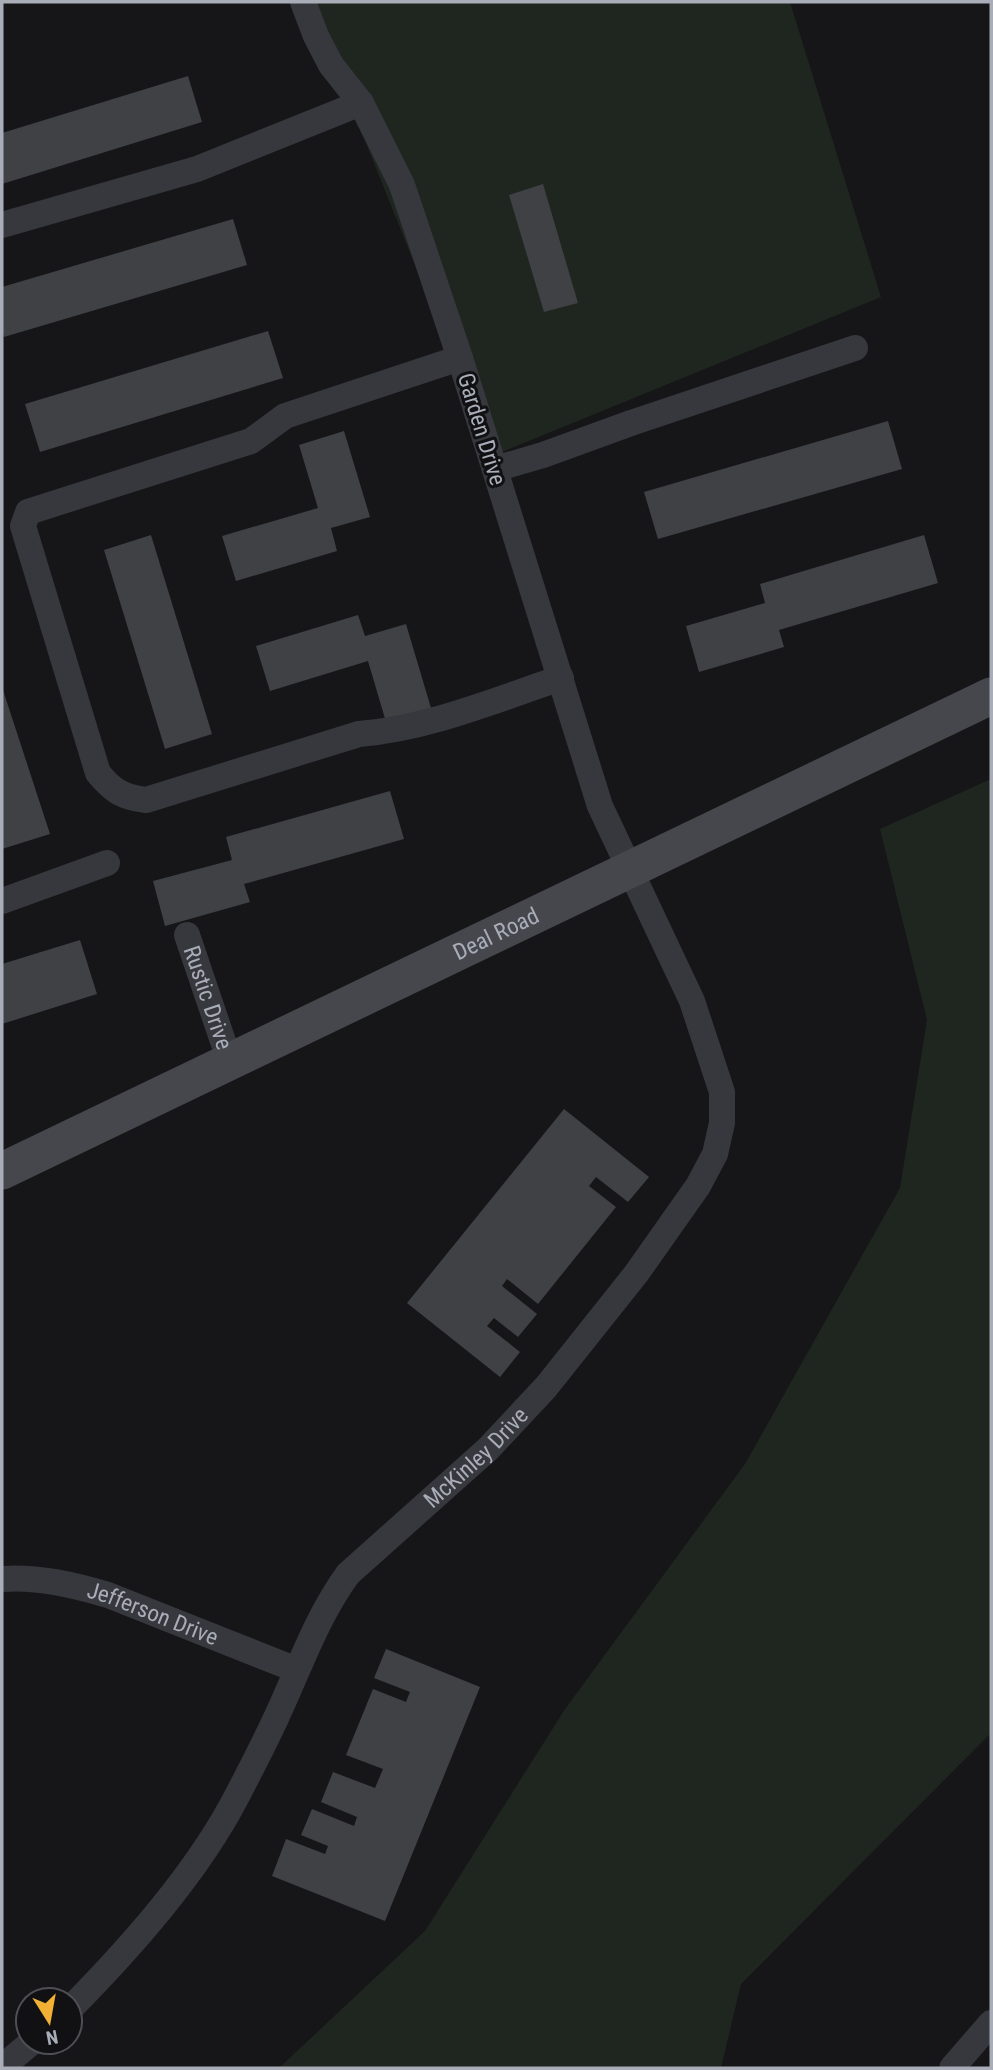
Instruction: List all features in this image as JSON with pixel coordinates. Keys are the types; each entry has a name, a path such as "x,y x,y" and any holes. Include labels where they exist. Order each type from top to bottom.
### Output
{"street":[{"name":"Garden Drive","path":"303,2 331,65 361,103 402,185 423,241 600,806 630,870"},
{"path":"2,225 197,169 361,103"},
{"path":"495,469 855,348"},
{"path":"460,358 285,416 251,441 28,512 23,526 98,773 114,791 134,799 146,800 359,734 393,731 429,722 561,678"},
{"name":"Deal Road","path":"2,1171 991,696"},
{"path":"2,901 107,863"},
{"name":"McKinley Drive","path":"84,1995 157,1913 210,1841 242,1787 277,1717 333,1595 348,1574 488,1449 546,1387 636,1274 698,1185 715,1154 722,1123 722,1093 714,1064 692,1001 630,870"},
{"name":"Rustic Drive","path":"187,935 230,1062"},
{"name":"Jefferson Drive","path":"2,1579 20,1577 79,1586 297,1670"},
{"path":"952,2068 991,2023"}],"shaded area":[{"path":"309,2 790,2 881,297 492,456"},
{"path":"991,779 991,1733 741,1984 721,2068 279,2068 425,1931 565,1709 745,1464 900,1188 927,1020 880,829"}],"building":[{"path":"188,76 202,122 2,184 2,133"},
{"path":"543,184 578,303 544,312 509,195"},
{"path":"233,219 247,265 4,337 2,287"},
{"path":"268,331 283,378 40,452 25,404"},
{"path":"888,421 902,469 658,539 644,492"},
{"path":"344,431 370,517 331,528 337,551 236,581 222,536 318,508 299,445"},
{"path":"151,535 212,734 165,749 104,550"},
{"path":"924,535 938,583 779,630 784,647 699,672 686,626 765,603 760,584"},
{"path":"358,615 365,636 406,624 431,708 386,722 368,661 270,691 256,646"},
{"path":"2,687 50,834 2,849"},
{"path":"390,791 404,839 244,884 250,902 165,926 153,881 232,860 226,837"},
{"path":"80,940 97,994 2,1024 2,964"},
{"path":"564,1109 649,1177 628,1202 596,1177 589,1186 616,1207 538,1304 507,1279 502,1286 537,1314 518,1337 494,1318 487,1326 520,1352 500,1377 407,1303"},
{"path":"386,1649 480,1687 385,1921 272,1876 286,1839 325,1854 328,1846 301,1835 312,1809 354,1826 357,1817 321,1802 333,1772 375,1788 383,1769 346,1755 373,1689 406,1702 410,1692 374,1678"}]}
